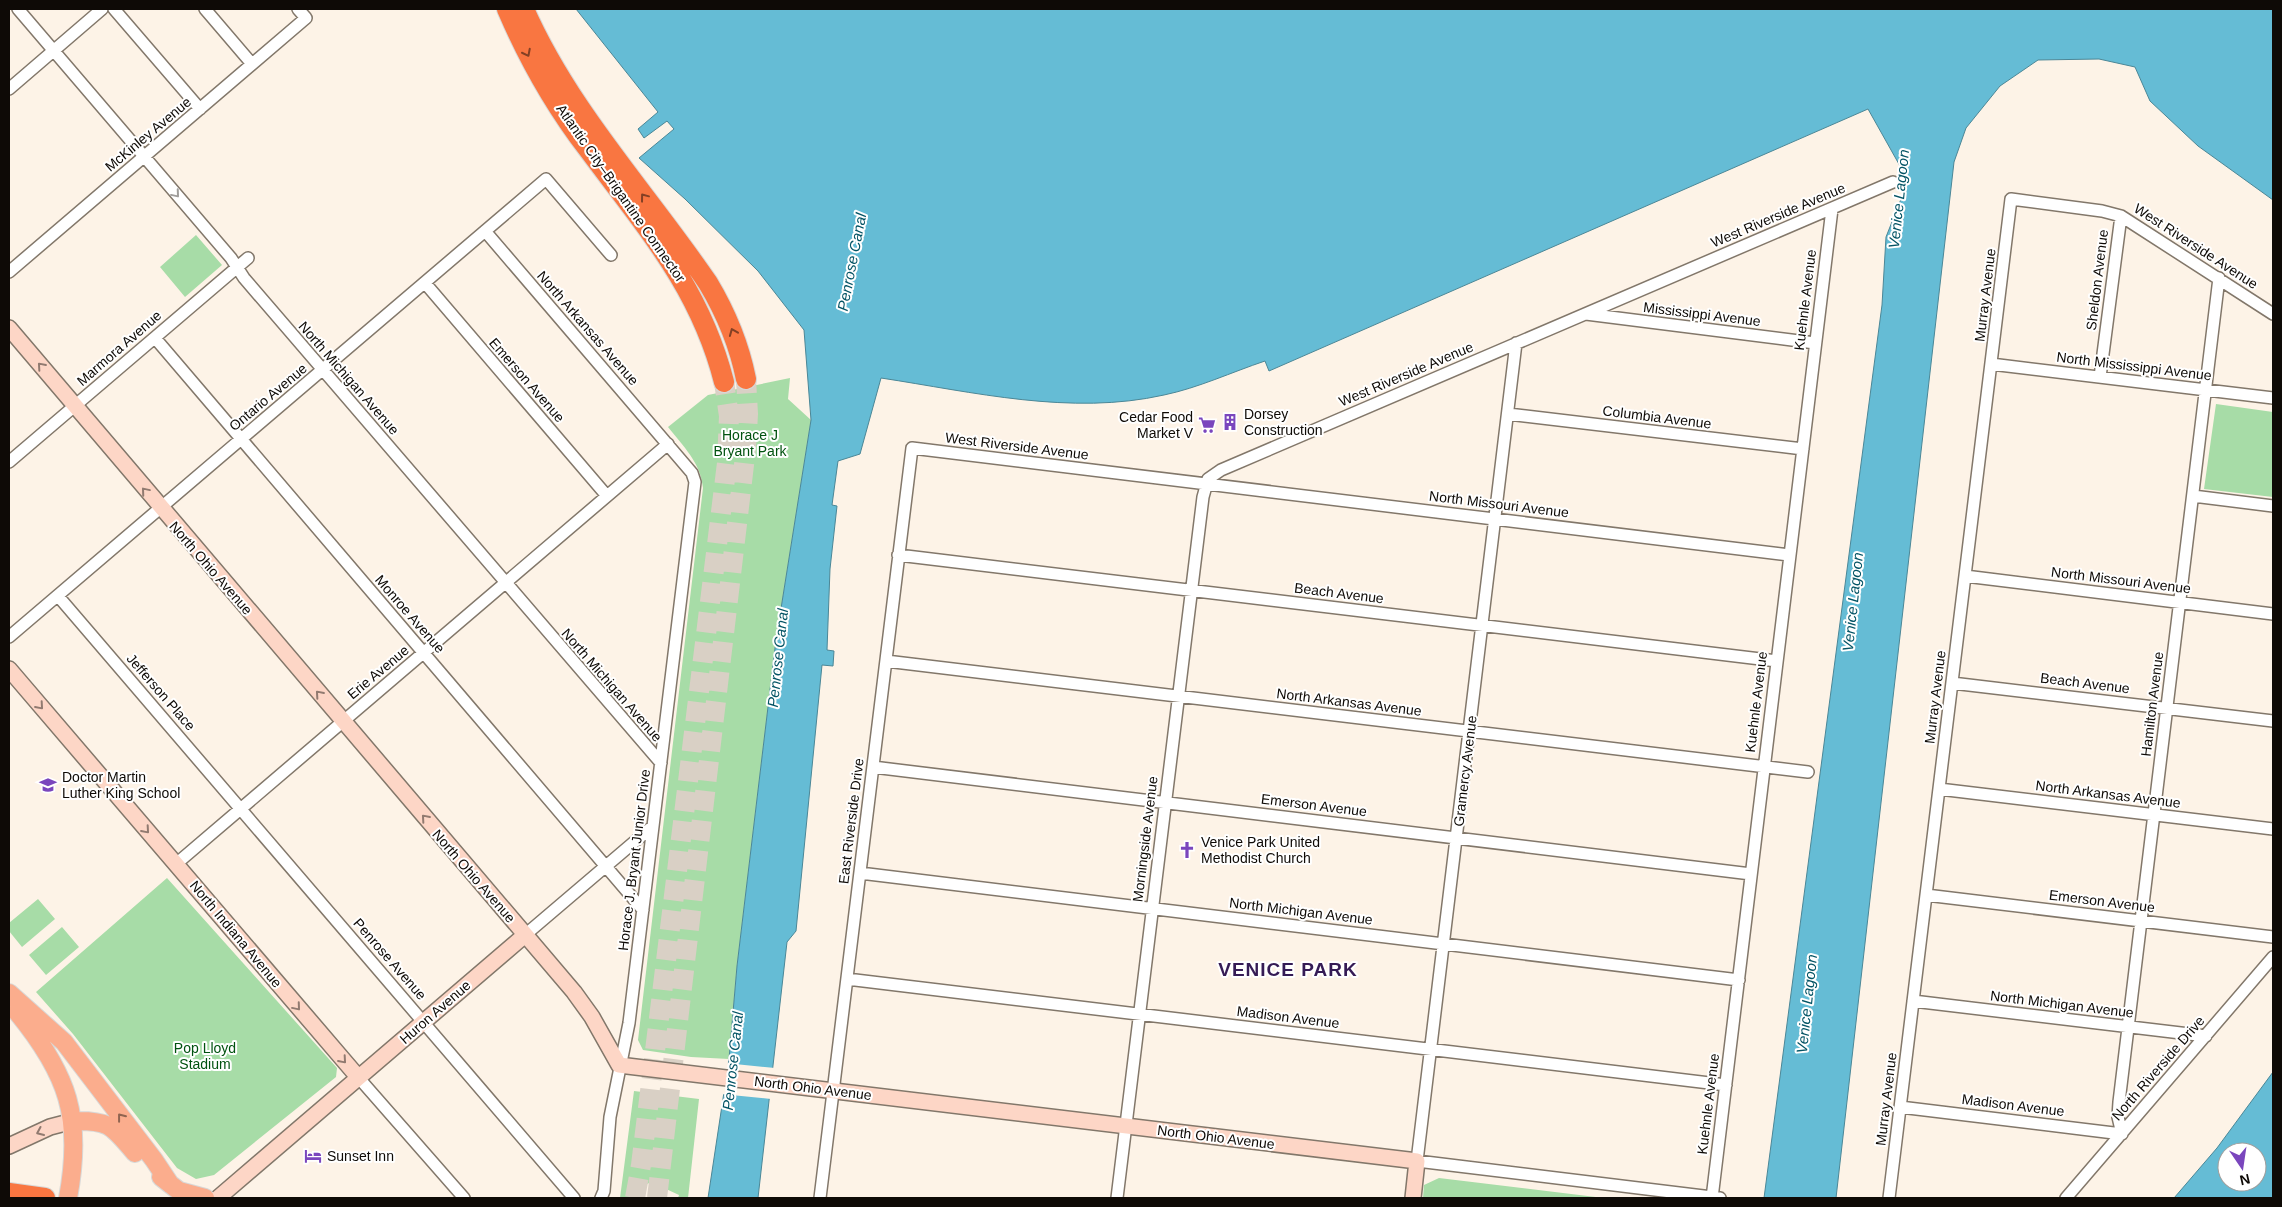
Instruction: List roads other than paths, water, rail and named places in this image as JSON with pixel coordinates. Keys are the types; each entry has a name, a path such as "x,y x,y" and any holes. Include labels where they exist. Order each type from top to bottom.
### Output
{"highway":[{"name":"Atlantic City–Brigantine Connector","path":"506,9 532,62 560,109 676,269 706,326 724,382"},
{"name":"Atlantic City–Brigantine Connector","path":"524,9 549,59 589,124 708,283 736,340 746,379"},
{"path":"534,9 549,59"},
{"path":"9,1193 45,1198"}],"main road":[{"path":"9,993 64,1042 154,1160 170,1184"},
{"path":"9,1002 40,1041 53,1061 67,1093 73,1121 73,1155 68,1198"},
{"path":"73,1121 97,1121 110,1126 146,1166 170,1184 188,1194 205,1198"}],"street":[{"name":"North Michigan Avenue","path":"18,9 144,156 237,267 244,278 661,762"},
{"path":"9,89 102,9"},
{"path":"114,9 200,109"},
{"path":"205,9 252,64"},
{"name":"McKinley Avenue","path":"9,272 252,64 302,13"},
{"name":"Ontario Avenue","path":"9,638 546,180 611,254"},
{"name":"West Riverside Avenue","path":"912,448 1205,483 1211,475 1221,470 1893,182"},
{"name":"West Riverside Avenue","path":"2011,200 2108,212 2121,216 2273,314"},
{"name":"Murray Avenue","path":"1888,1198 2011,200"},
{"name":"Kuehnle Avenue","path":"1715,1198 1726,1085 1832,209"},
{"name":"Sheldon Avenue","path":"2100,377 2121,216"},
{"name":"North Arkansas Avenue","path":"485,231 668,444"},
{"name":"Marmora Avenue","path":"9,462 248,258"},
{"name":"Hamilton Avenue","path":"2122,1134 2118,1116 2119,1102 2219,278"},
{"name":"Emerson Avenue","path":"424,283 607,496"},
{"name":"Mississippi Avenue","path":"1584,314 1815,343"},
{"name":"North Ohio Avenue","path":"9,328 583,1005 619,1065 1715,1198"},
{"name":"Monroe Avenue","path":"155,338 642,910"},
{"name":"Gramercy Avenue","path":"1413,1198 1516,344"},
{"name":"North Mississippi Avenue","path":"1992,364 2273,398"},
{"name":"Columbia Avenue","path":"1508,414 1802,449"},
{"name":"Erie Avenue","path":"176,864 668,444"},
{"name":"Horace J. Bryant Junior Drive","path":"601,1198 604,1191 610,1117 629,1023 695,482 692,473 668,444"},
{"name":"East Riverside Drive","path":"820,1198 912,448"},
{"name":"North Missouri Avenue","path":"1205,483 1789,555"},
{"name":"Morningside Avenue","path":"1117,1198 1205,483"},
{"path":"2193,496 2273,506"},
{"name":"Beach Avenue","path":"898,555 1777,661"},
{"name":"North Missouri Avenue","path":"1965,576 2273,614"},
{"name":"Jefferson Place","path":"58,596 241,808"},
{"name":"North Arkansas Avenue","path":"886,661 1808,772"},
{"name":"North Indiana Avenue","path":"9,669 358,1078 464,1198"},
{"name":"Beach Avenue","path":"1952,683 2273,721"},
{"name":"Emerson Avenue","path":"873,767 1751,874"},
{"name":"North Arkansas Avenue","path":"1939,789 2273,829"},
{"name":"Penrose Avenue","path":"241,808 574,1198"},
{"name":"Huron Avenue","path":"218,1198 653,826"},
{"name":"North Michigan Avenue","path":"860,873 1739,980"},
{"name":"Emerson Avenue","path":"1926,895 2273,937"},
{"name":"North Riverside Drive","path":"2066,1198 2273,957"},
{"name":"Madison Avenue","path":"847,979 1726,1085"},
{"name":"North Michigan Avenue","path":"1913,1001 2206,1036"},
{"name":"Madison Avenue","path":"1900,1107 2122,1134"},
{"path":"9,1146 50,1127 73,1121"}],"water":[{"path":"576,9 2273,9 2273,200 2198,146 2150,101 2135,67 2099,59 2038,60 2000,86 1966,128 1954,162 1836,1198 1764,1198 1882,305 1886,237 1903,194 1900,166 1868,109 1269,371 1265,361 1177,392 1129,401 1093,403 1022,400 881,378 860,454 838,461 832,505 837,506 830,569 827,650 834,651 833,666 822,665 796,931 787,942 758,1198 708,1198 729,1059 737,966 776,640 811,420 804,330 758,271 685,199 639,158 674,129 667,121 644,138 638,129 658,112"},
{"path":"2273,1072 2273,1198 2174,1198 2217,1148 2217,1192 2267,1192 2267,1142 2221,1142"}],"tunnel":[{"path":"657,1198 746,448 748,414 746,379"},
{"path":"635,1198 641,1165 727,463 729,416 724,382"}],"place":[{"name":"Dorsey Construction","path":"1230,422"},
{"name":"Cedar Food Market V","path":"1207,425"},
{"name":"Doctor Martin Luther King School","path":"48,785"},
{"name":"Venice Park United Methodist Church","path":"1187,850"},
{"name":"Sunset Inn","path":"313,1156"}],"district":[{"name":"VENICE PARK","path":"1288,969"}],"water label":[{"name":"Venice Lagoon","path":"1899,199"},
{"name":"Penrose Canal","path":"852,262"},
{"name":"Venice Lagoon","path":"1853,602"},
{"name":"Penrose Canal","path":"778,658"},
{"name":"Venice Lagoon","path":"1807,1004"},
{"name":"Penrose Canal","path":"733,1061"}],"park label":[{"name":"Horace J Bryant Park","path":"750,444"},
{"name":"Pop Lloyd Stadium","path":"205,1056"}]}
